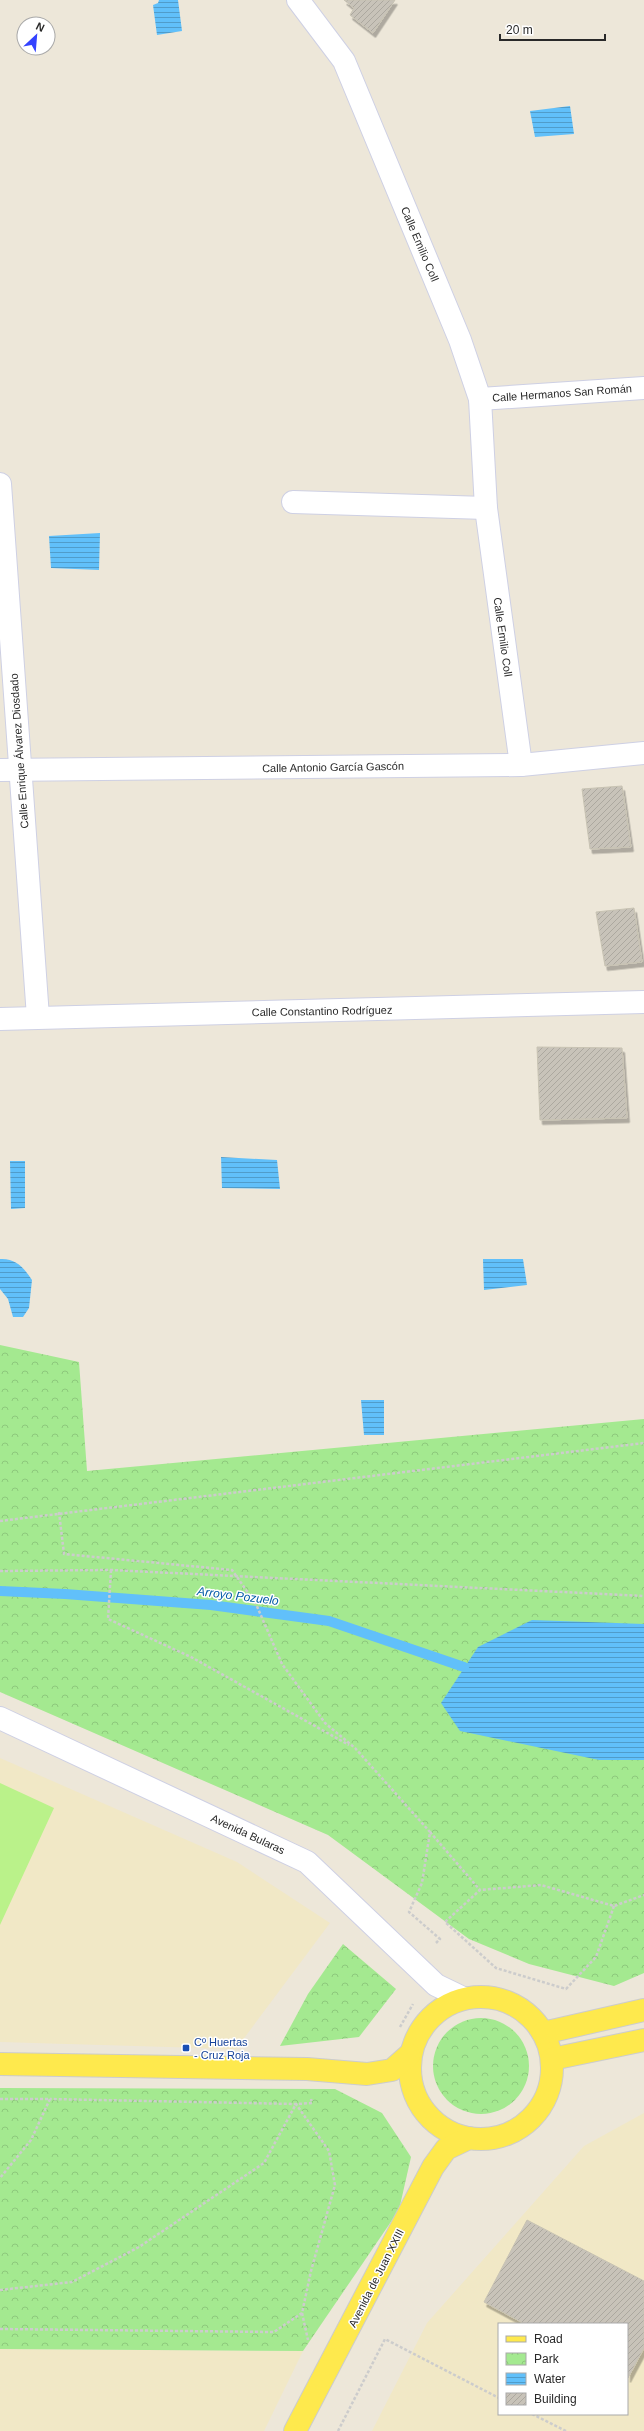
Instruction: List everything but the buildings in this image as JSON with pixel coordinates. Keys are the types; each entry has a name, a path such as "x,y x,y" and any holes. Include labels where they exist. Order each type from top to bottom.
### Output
{"main road":[{"name":"Avenida de Juan XXIII","path":"486,1996 509,2002 529,2015 543,2033 552,2059 551,2081 543,2102 530,2120 512,2132 491,2139 469,2138 442,2128 422,2109 410,2083 409,2055 415,2037 425,2021 463,1998 486,1996"},
{"path":"543,2033 644,2010"},
{"path":"552,2059 644,2040"},
{"path":"0,2064 307,2069 367,2074 392,2070 409,2055"},
{"name":"Avenida de Juan XXIII","path":"295,2431 433,2167 446,2149 469,2138"}],"street":[{"name":"Calle Emilio Coll","path":"298,0 344,61 460,340 480,399 486,508 521,765"},
{"name":"Calle Hermanos San Román","path":"480,399 644,388"},
{"name":"Calle Enrique Álvarez Diosdado","path":"0,484 10,770 38,1017"},
{"path":"293,502 486,508"},
{"name":"Calle Antonio García Gascón","path":"10,770 521,765 644,753"},
{"name":"Calle Constantino Rodríguez","path":"0,1019 644,1002"},
{"name":"Avenida Bularas","path":"0,1718 307,1862 436,1985 463,1998"}],"path":[{"path":"0,1521 59,1512 644,1443"},
{"path":"59,1512 64,1554 232,1570 256,1604 262,1620"},
{"path":"111,1570 108,1619 191,1657 355,1748"},
{"path":"0,1571 111,1570 644,1596"},
{"path":"430,1832 480,1890"},
{"path":"614,1906 596,1957 566,1988 496,1968 446,1922 480,1890 541,1885 614,1906 644,1895"},
{"path":"0,2099 296,2104 264,2163 139,2248 72,2282 0,2290"},
{"path":"0,2178 31,2140 50,2099"},
{"path":"338,2431 385,2339 498,2397"},
{"path":"534,2415 566,2431"}],"shaded area":[{"path":"0,1758 237,1862 330,1923 236,2049 0,2042"},
{"path":"644,2113 644,2431 372,2431 427,2323 584,2146"},
{"path":"0,2349 303,2351 264,2431 0,2431"}],"green space":[{"path":"0,1345 79,1362 87,1471 644,1419 644,1973 614,1986 529,1964 469,1939 328,1835 0,1692"},
{"path":"0,1783 54,1808 0,1925"},
{"path":"343,1944 396,1989 359,2037 280,2046 308,1994"},
{"path":"481,2018 500,2021 515,2032 526,2047 529,2066 526,2085 515,2100 500,2111 481,2114 462,2111 447,2100 436,2085 433,2066 436,2047 447,2032 462,2021"},
{"path":"0,2088 335,2089 382,2113 411,2157 399,2210 303,2351 0,2349"}],"water":[{"path":"159,0 178,0 182,31 157,35 153,5 158,3"},
{"path":"570,106 574,134 535,137 530,111"},
{"path":"100,533 99,570 51,568 49,536"},
{"path":"221,1157 277,1160 280,1189 222,1188"},
{"path":"10,1161 25,1161 25,1208 11,1209"},
{"path":"0,1259 15,1262 32,1280 29,1308 23,1317 13,1317 8,1299 0,1289"},
{"path":"483,1259 523,1259 527,1285 484,1290"},
{"path":"361,1400 384,1400 384,1435 364,1435"},
{"path":"532,1620 644,1624 644,1760 599,1760 460,1731 441,1703 478,1647"}],"waterway":[{"name":"Arroyo Pozuelo","path":"0,1591 65,1594 211,1605 329,1621 464,1667"}],"place":[{"name":"Cº Huertas - Cruz Roja","path":"186,2048"}]}
